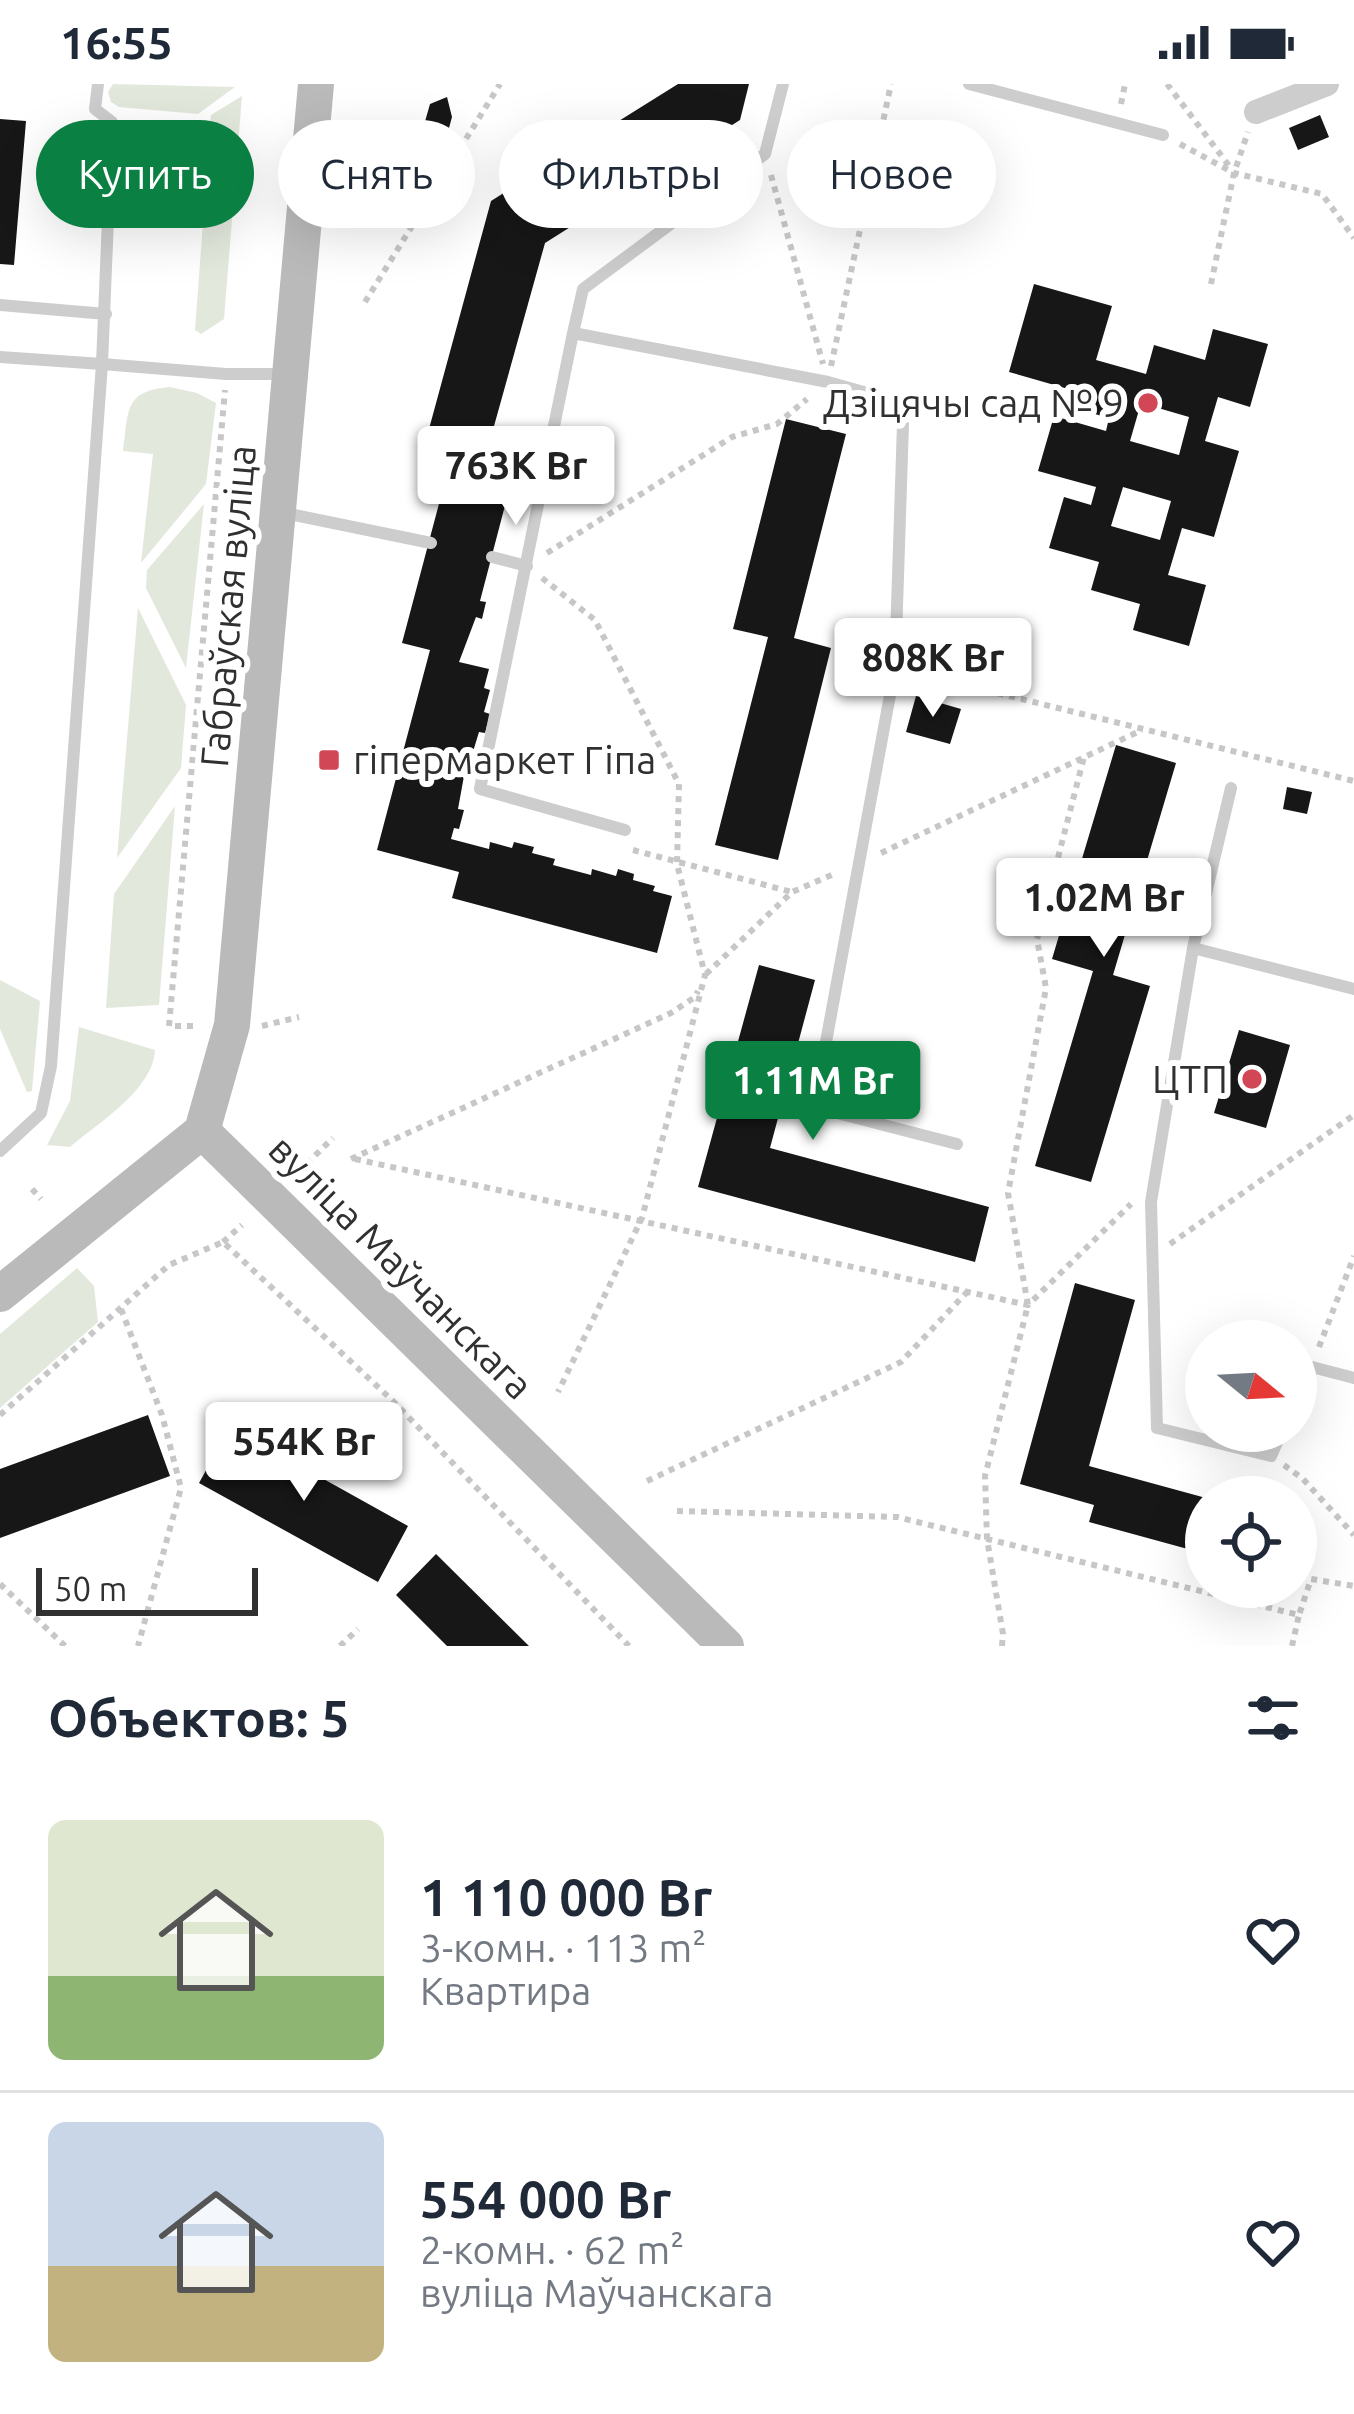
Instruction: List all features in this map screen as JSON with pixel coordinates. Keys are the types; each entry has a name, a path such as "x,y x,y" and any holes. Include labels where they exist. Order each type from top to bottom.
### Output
{"main road":[{"name":"Габраўская вуліца","path":"202,1131 232,1025 316,84"},
{"path":"0,1294 202,1131"},
{"name":"вуліца Маўчанскага","path":"202,1131 726,1646"}],"street":[{"path":"1256,112 1327,84"}],"lane":[{"path":"0,1151 40,1113 51,1066 106,314 112,122 94,109 98,84"},
{"path":"625,830 480,789 573,333 583,289 766,154 783,84"},
{"path":"969,84 1163,135"},
{"path":"0,304 106,314"},
{"path":"573,333 828,382 892,400 903,424 895,668 814,1107 957,1144"},
{"path":"0,357 226,374 291,374"},
{"path":"279,512 431,543"},
{"path":"492,557 527,566"},
{"path":"1231,788 1193,948 1151,1202 1157,1429 1271,1456 1273,1452"},
{"path":"1193,948 1354,988"},
{"path":"1317,1368 1354,1378"}],"path":[{"path":"365,302 500,84"},
{"path":"1167,84 1234,172"},
{"path":"1211,284 1234,172 1256,112"},
{"path":"1163,135 1234,172 1322,194 1354,238"},
{"path":"766,154 828,382"},
{"path":"193,1026 169,1026 226,374"},
{"path":"527,566 595,620 679,784 677,864 705,975 642,1219 558,1392"},
{"path":"895,668 1354,781"},
{"path":"1028,1305 351,1159 671,1012 695,997 705,975 792,892 1142,730"},
{"path":"1002,1646 987,1539 985,1476 1028,1305 1008,1193 1046,988 1037,939 1084,758"},
{"path":"625,830 628,849 792,892"},
{"path":"262,1026 299,1017"},
{"path":"1152,1257 1354,1115"},
{"path":"298,1172 333,1138"},
{"path":"1028,1305 1155,1181"},
{"path":"32,1189 41,1199"},
{"path":"0,1414 170,1265 223,1242 242,1225"},
{"path":"223,1242 393,1401 629,1646"},
{"path":"1317,1354 1354,1256"},
{"path":"647,1480 901,1362 968,1292"},
{"path":"121,1309 163,1415 181,1488 137,1646"},
{"path":"1271,1456 1304,1479 1354,1535"},
{"path":"677,1511 897,1517 1299,1615"},
{"path":"1292,1646 1310,1579 1354,1586"},
{"path":"0,1585 64,1646"},
{"path":"340,1646 358,1629"}],"shaded area":[{"path":"113,84 235,87 198,114 119,107 108,92"},
{"path":"242,96 240,120 211,120 211,115"},
{"path":"203,228 231,228 224,319 201,334 195,330"},
{"path":"170,387 216,403 206,484 141,563 153,454 123,451 126,425 136,398"},
{"path":"204,504 186,668 146,588 147,570"},
{"path":"138,608 186,705 181,768 117,858"},
{"path":"175,806 159,1005 106,1008 114,894"},
{"path":"0,980 40,1001 32,1091 27,1092 0,1029"},
{"path":"79,1027 155,1050 152,1065 135,1092 70,1147 47,1145 70,1101"},
{"path":"77,1268 94,1286 98,1322 0,1408 0,1334"}],"building":[{"path":"678,84 749,84 740,120 620,120"},
{"path":"447,97 451,120 425,120 430,104"},
{"path":"1320,115 1329,137 1298,150 1289,128"},
{"path":"0,119 26,121 14,265 0,264"},
{"path":"499,196 499,228 569,228 545,243 489,444 519,452 480,601 486,602 482,619 476,617 459,662 489,669 484,712 490,714 485,733 479,732 472,755 468,754 458,809 464,810 451,839 489,849 490,842 534,847 532,853 555,859 553,865 591,875 592,869 616,876 618,869 634,874 633,880 672,896 657,953 452,898 459,872 377,850 430,650 402,643 457,436 429,429 491,201"},
{"path":"1034,284 1112,306 1096,360 1146,374 1154,345 1205,360 1213,329 1268,344 1250,407 1218,397 1205,441 1239,451 1214,537 1182,528 1168,575 1206,585 1189,646 1133,630 1140,604 1091,590 1099,562 1049,548 1064,497 1091,505 1096,487 1038,471 1054,416 1106,431 1109,418 1084,411 1089,395 1009,372","holes":["1141,403 1189,417 1179,455 1130,441","1123,487 1171,501 1160,540 1111,526"]},
{"path":"786,419 846,434 794,638 831,648 778,860 715,845 768,637 733,629"},
{"path":"916,696 961,709 950,744 906,732"},
{"path":"1116,745 1176,763 1113,975 1150,986 1091,1182 1035,1166 1093,971 1052,959"},
{"path":"1287,787 1312,792 1307,814 1283,809"},
{"path":"759,965 815,980 770,1148 989,1207 975,1262 698,1187"},
{"name":"ЦТП","path":"1239,1030 1290,1045 1266,1128 1214,1113"},
{"path":"1075,1283 1135,1300 1089,1466 1185,1492 1185,1548 1089,1522 1094,1505 1020,1484"},
{"path":"148,1415 170,1476 0,1538 0,1469"},
{"path":"230,1427 408,1526 378,1582 199,1483"},
{"path":"436,1554 529,1646 447,1646 396,1595"}],"place":[{"name":"Дзіцячы сад № 9","path":"1148,403"},
{"name":"гіпермаркет Гіпа","path":"329,760"},
{"name":"ЦТП","path":"1252,1079"}]}
